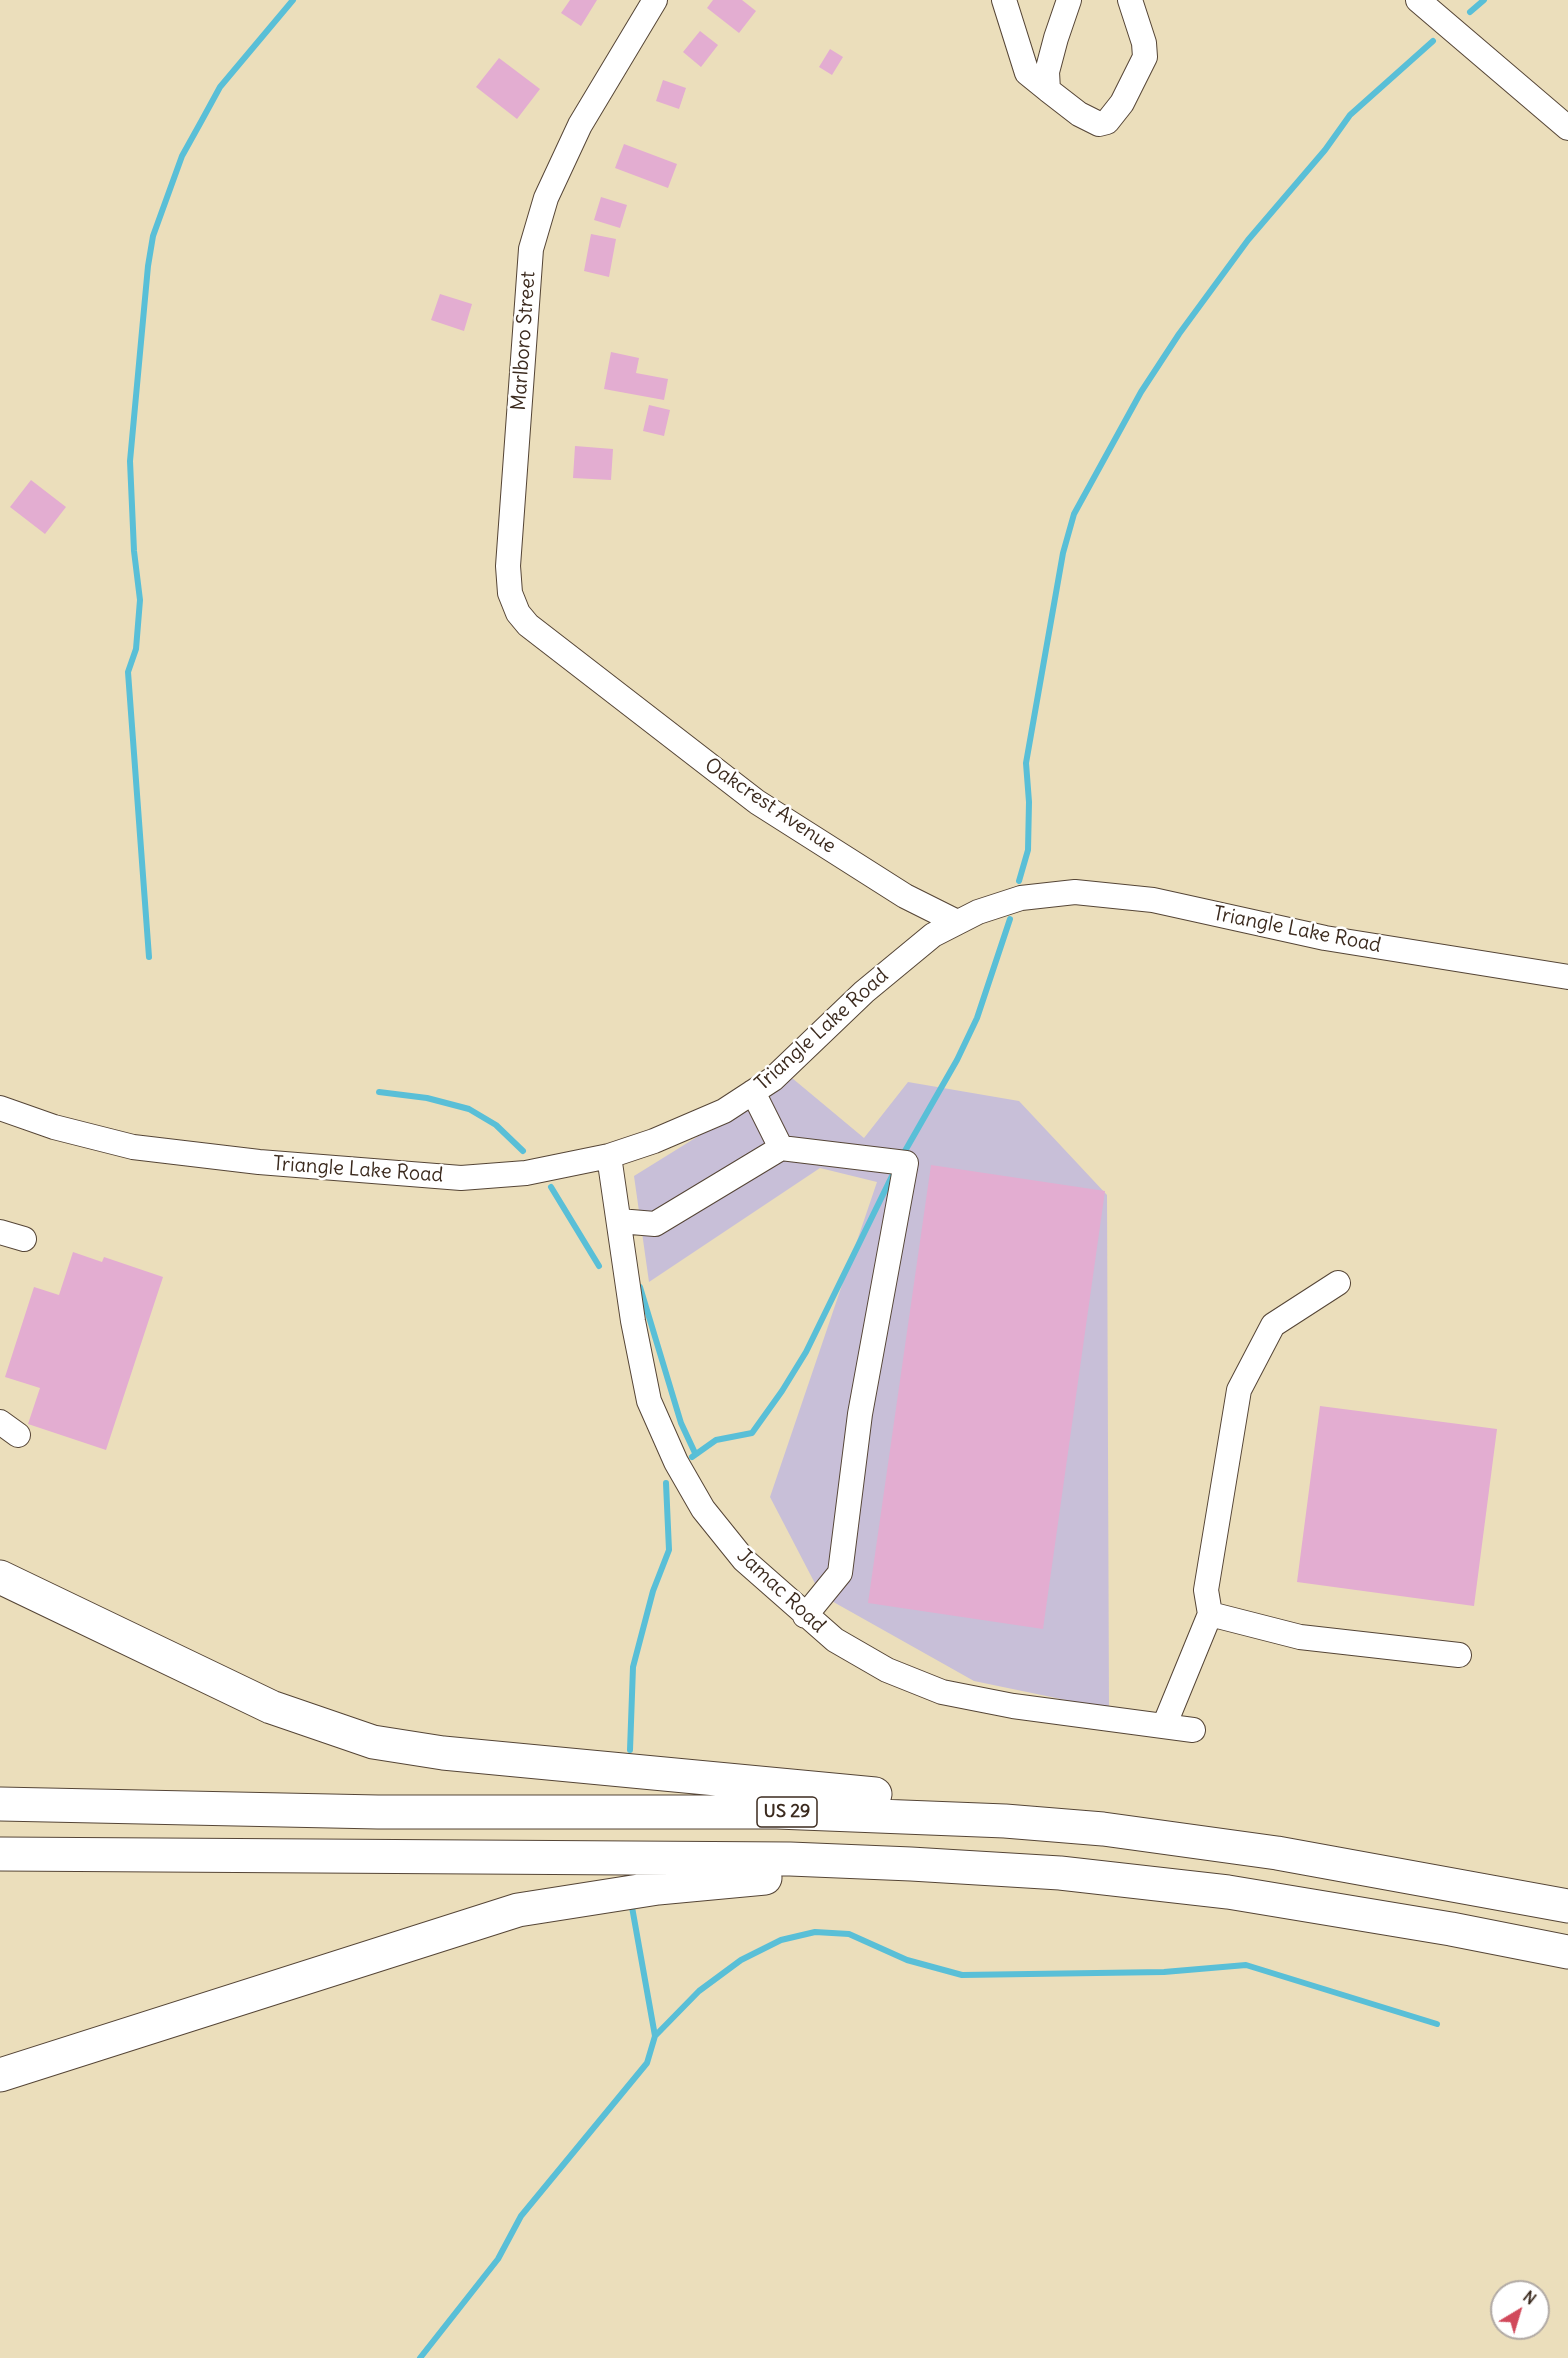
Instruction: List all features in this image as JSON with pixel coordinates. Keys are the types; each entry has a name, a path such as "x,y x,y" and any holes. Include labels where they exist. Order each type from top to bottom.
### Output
{"highway":[{"path":"0,1577 271,1707 373,1742 443,1753 927,1799 1005,1821"},
{"name":"US 29","path":"0,1804 378,1812 777,1812 1005,1821 1103,1829 1276,1853 1568,1906"},
{"path":"0,1854 790,1859 1060,1873 1228,1892 1451,1929 1568,1952"},
{"path":"0,2075 518,1910 658,1888 911,1864"}],"street":[{"name":"Marlboro Street","path":"591,676 528,626 518,613 510,593 508,566 531,249 546,198 580,125 655,0"},
{"path":"1004,0 1027,73 1079,114 1098,124 1107,122 1122,103 1145,57 1144,43 1130,0"},
{"path":"1048,90 1047,72 1069,0"},
{"path":"1418,0 1568,128"},
{"name":"Oakcrest Avenue","path":"591,676 757,802 905,896 957,922"},
{"name":"Triangle Lake Road","path":"0,1108 54,1127 133,1147 393,1175 461,1178 526,1173 609,1156 654,1141 724,1111 773,1079 864,992 909,954 957,922 1021,898 1075,892 1153,900 1325,938 1568,977"},
{"path":"753,1092 789,1149"},
{"path":"619,1221 656,1224 789,1149 906,1163 860,1414 840,1573 805,1616"},
{"name":"Jamac Road","path":"609,1156 633,1321 649,1401 676,1462 703,1509 744,1560 835,1640 887,1670 942,1692 1013,1706 1193,1730"},
{"path":"0,1232 24,1239"},
{"path":"1164,1726 1210,1614 1206,1590 1239,1390 1273,1325 1338,1283"},
{"path":"1210,1614 1300,1637 1459,1655"}],"shaded area":[{"path":"792,1078 864,1138 908,1082 1019,1101 1107,1195 1109,1709 974,1681 821,1595 770,1497 877,1182 820,1168 649,1282 634,1176"}],"building":[{"path":"570,0 597,0 581,26 561,13"},
{"path":"713,0 742,0 756,11 739,33 707,8"},
{"path":"700,31 718,45 701,67 683,52"},
{"path":"830,49 843,57 832,75 819,67"},
{"path":"499,58 540,89 517,119 476,87"},
{"path":"663,80 686,88 679,109 656,101"},
{"path":"624,144 677,164 668,188 615,168"},
{"path":"601,197 627,205 620,228 594,220"},
{"path":"591,234 616,239 609,277 584,271"},
{"path":"440,294 472,304 464,331 431,320"},
{"path":"611,352 639,358 636,373 668,379 664,400 604,389"},
{"path":"649,405 670,410 664,436 643,431"},
{"path":"575,446 613,449 611,480 573,478"},
{"path":"31,480 66,507 45,534 10,507"},
{"path":"931,1165 1105,1191 1043,1629 868,1603"},
{"path":"73,1252 102,1262 104,1257 163,1277 106,1450 28,1424 40,1388 5,1377 34,1287 59,1295"},
{"path":"1320,1406 1497,1429 1474,1606 1297,1582"}],"waterway":[{"path":"149,957 128,672 136,649 140,600 134,551 130,461 148,266 153,236 182,156 220,87 293,0"},
{"path":"1470,12 1484,0"},
{"path":"1019,881 1028,850 1029,802 1026,763 1063,553 1074,514 1141,392 1179,334 1248,240 1325,150 1350,115 1433,41"},
{"path":"901,1158 957,1060 977,1018 1010,919"},
{"path":"379,1092 427,1098 469,1109 496,1125 523,1151"},
{"path":"692,1457 716,1440 752,1433 782,1391 806,1352 894,1172"},
{"path":"551,1187 599,1266"},
{"path":"640,1287 681,1423 695,1453"},
{"path":"630,1750 633,1667 653,1591 669,1550 666,1483"},
{"path":"420,2358 498,2259 521,2216 647,2063 655,2036 632,1907"},
{"path":"655,2036 699,1991 741,1960 781,1940 815,1932 849,1934 907,1960 962,1975 1164,1972 1246,1965 1437,2024"}]}
